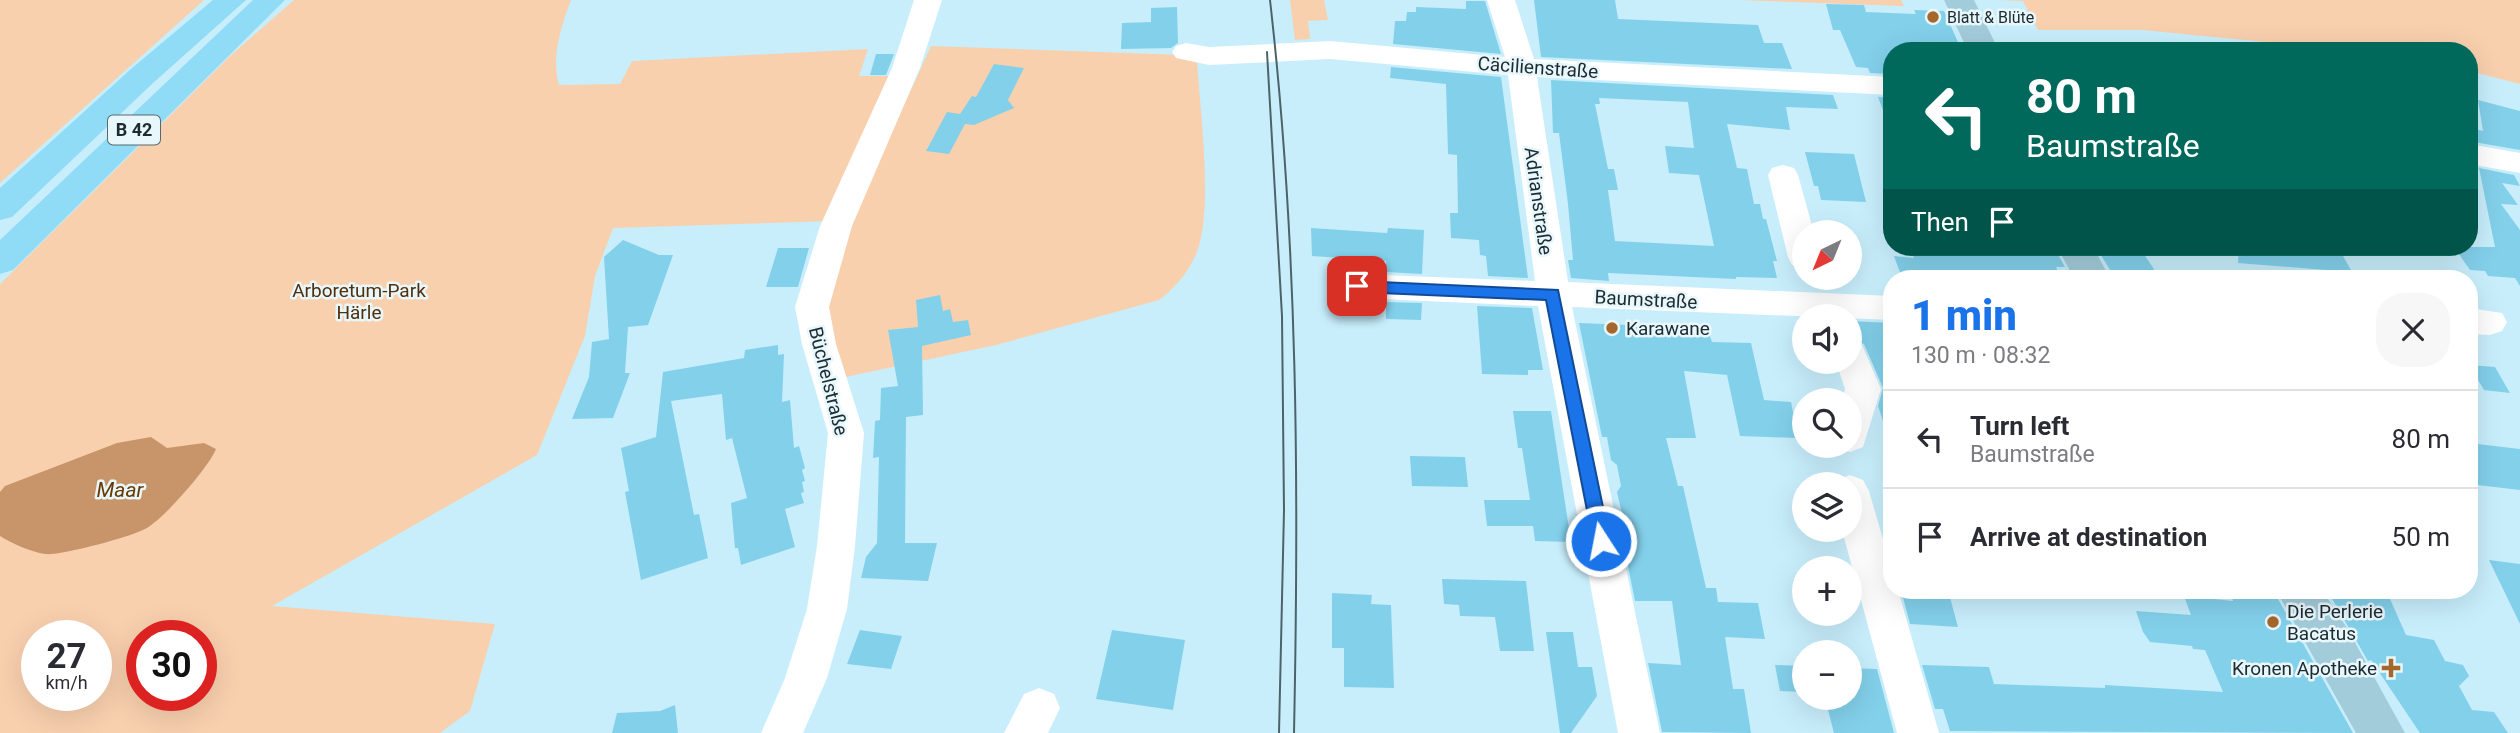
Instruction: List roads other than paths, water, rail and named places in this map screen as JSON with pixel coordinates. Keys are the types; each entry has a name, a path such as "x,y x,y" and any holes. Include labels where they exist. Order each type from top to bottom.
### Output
{"highway":[{"name":"B 42","path":"0,208 142,76 231,0"},
{"name":"B 42","path":"0,261 270,0"}],"main road":[{"path":"1959,0 1980,42"},
{"path":"2304,599 2332,642 2381,733"}],"street":[{"name":"Büchelstraße","path":"782,733 806,678 827,609 836,546 846,433 819,344 812,307 836,226 906,68 928,0"},
{"name":"Adrianstraße","path":"1502,0 1519,54 1553,294 1639,733"},
{"name":"Cäcilienstraße","path":"1186,52 1209,56 1330,50 1519,67 1883,86"},
{"path":"2478,156 2520,163"},
{"path":"1783,176 1794,220"},
{"name":"Baumstraße","path":"1357,286 1553,294 1792,309"},
{"path":"1813,290 1824,304"},
{"name":"Baumstraße","path":"1862,309 1883,308"},
{"path":"1857,374 1862,393"},
{"path":"1862,534 1918,733"}],"water":[{"name":"Maar","path":"151,437 167,448 204,443 216,449 195,480 153,524 111,541 53,554 34,551 0,536 0,492 5,486 117,443"}],"tram line":[{"path":"1270,0 1286,183 1294,366 1294,733"},
{"path":"1267,52 1282,316 1284,510 1279,733"}],"place":[{"name":"Blatt & Blüte","path":"1933,17"},
{"name":"Karawane","path":"1612,328"},
{"name":"Die Perlerie Bacatus","path":"2273,622"},
{"name":"Kronen Apotheke","path":"2391,668"}],"park label":[{"name":"Arboretum-Park Härle","path":"359,301"}]}
